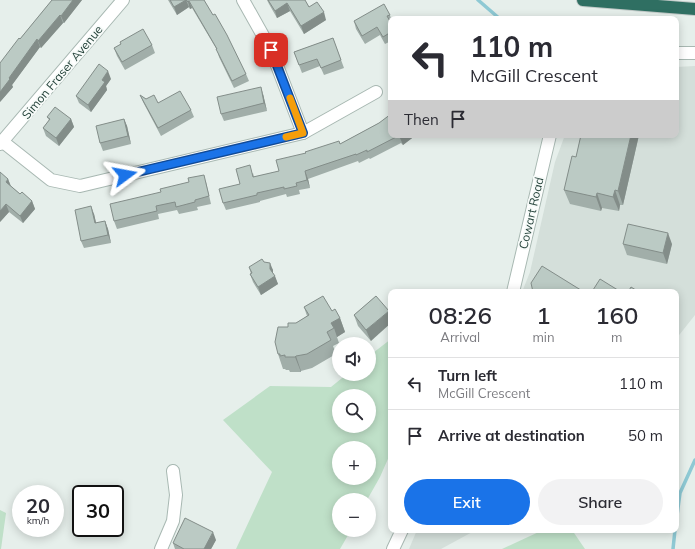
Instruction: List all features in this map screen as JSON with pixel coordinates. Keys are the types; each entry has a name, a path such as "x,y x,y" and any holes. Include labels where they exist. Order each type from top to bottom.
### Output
{"highway":[{"path":"583,0 695,9"}],"street":[{"name":"Simon Fraser Avenue","path":"1,143 123,0"},
{"path":"243,0 271,50 303,133"},
{"path":"679,53 695,53"},
{"path":"1,143 51,180 80,186 303,133 376,92"},
{"name":"Cowart Road","path":"514,289 549,138"},
{"path":"161,549 173,521 176,495 173,471"},
{"path":"393,549 401,533"}],"shaded area":[{"path":"695,66 695,315 679,335 679,289 523,289 530,272 555,162 564,138 679,138 679,67"},
{"path":"416,533 470,533 441,549 409,549"}],"green space":[{"path":"388,341 388,459 376,484 376,441 332,441 332,485 375,485 371,493 332,493 332,537 347,537 340,549 236,549 272,472 223,420 270,386 331,387 338,381 376,381 376,351"},
{"path":"0,510 6,513 1,549 0,549"},
{"path":"537,533 574,533 585,549 502,549"}],"building":[{"path":"52,0 73,0 61,16 60,15 38,41 37,39 0,92 0,63 19,38 20,39"},
{"path":"170,0 186,0 174,7"},
{"path":"186,0 204,0 213,15 215,14 227,35 246,74 232,81 217,49 189,1 188,2"},
{"path":"268,0 305,0 309,7 317,2 324,12 301,26 287,3 275,11"},
{"path":"384,4 390,15 387,16 388,34 383,37 377,27 362,36 354,21"},
{"path":"143,29 152,45 122,62 114,48 121,44 120,42"},
{"path":"333,38 341,60 321,68 317,59 299,65 294,52"},
{"path":"99,64 108,71 102,80 105,82 88,105 76,96"},
{"path":"261,87 264,103 221,114 217,97"},
{"path":"180,91 191,110 158,128 140,95 146,99 154,95 158,103"},
{"path":"55,107 71,119 56,138 43,128 50,119 47,117"},
{"path":"388,116 388,138 394,138 367,152 367,150 356,155 305,171 307,180 296,183 297,186 284,189 284,187 257,193 257,195 223,203 219,189 240,184 236,169 250,165 253,177 279,171 276,160 306,153 305,152 339,141 340,144 379,123"},
{"path":"124,119 128,136 100,143 96,126"},
{"path":"580,138 630,138 618,191 615,190 613,197 597,193 596,197 564,190 572,156 576,157"},
{"path":"0,172 8,179 6,182 20,194 22,192 32,201 20,216 6,204 0,211"},
{"path":"204,175 209,196 195,200 195,202 176,207 175,202 156,206 157,211 114,221 110,204 161,192 160,189 189,182 188,178"},
{"path":"91,206 95,223 105,221 108,235 81,241 75,210"},
{"path":"628,224 668,233 663,253 623,244"},
{"path":"262,259 264,262 270,263 270,269 275,276 258,287 250,274 252,273 249,267"},
{"path":"542,266 579,289 532,289 531,283"},
{"path":"600,279 616,289 594,289"},
{"path":"323,296 332,311 335,309 340,318 331,323 334,328 327,332 331,340 307,354 295,357 285,357 285,355 280,356 280,354 278,354 275,342 278,327 288,327 288,323 296,323 309,315 304,307"},
{"path":"376,296 388,310 388,312 366,330 354,315"},
{"path":"185,518 213,532 204,549 184,549 173,543"}],"waterway":[{"path":"478,0 497,16"},
{"path":"679,500 680,493 695,460"},
{"path":"673,549 675,533"}],"slow traffic":[{"path":"286,137 303,133 290,98"}],"route":[{"path":"125,175 303,133 271,50"}]}
